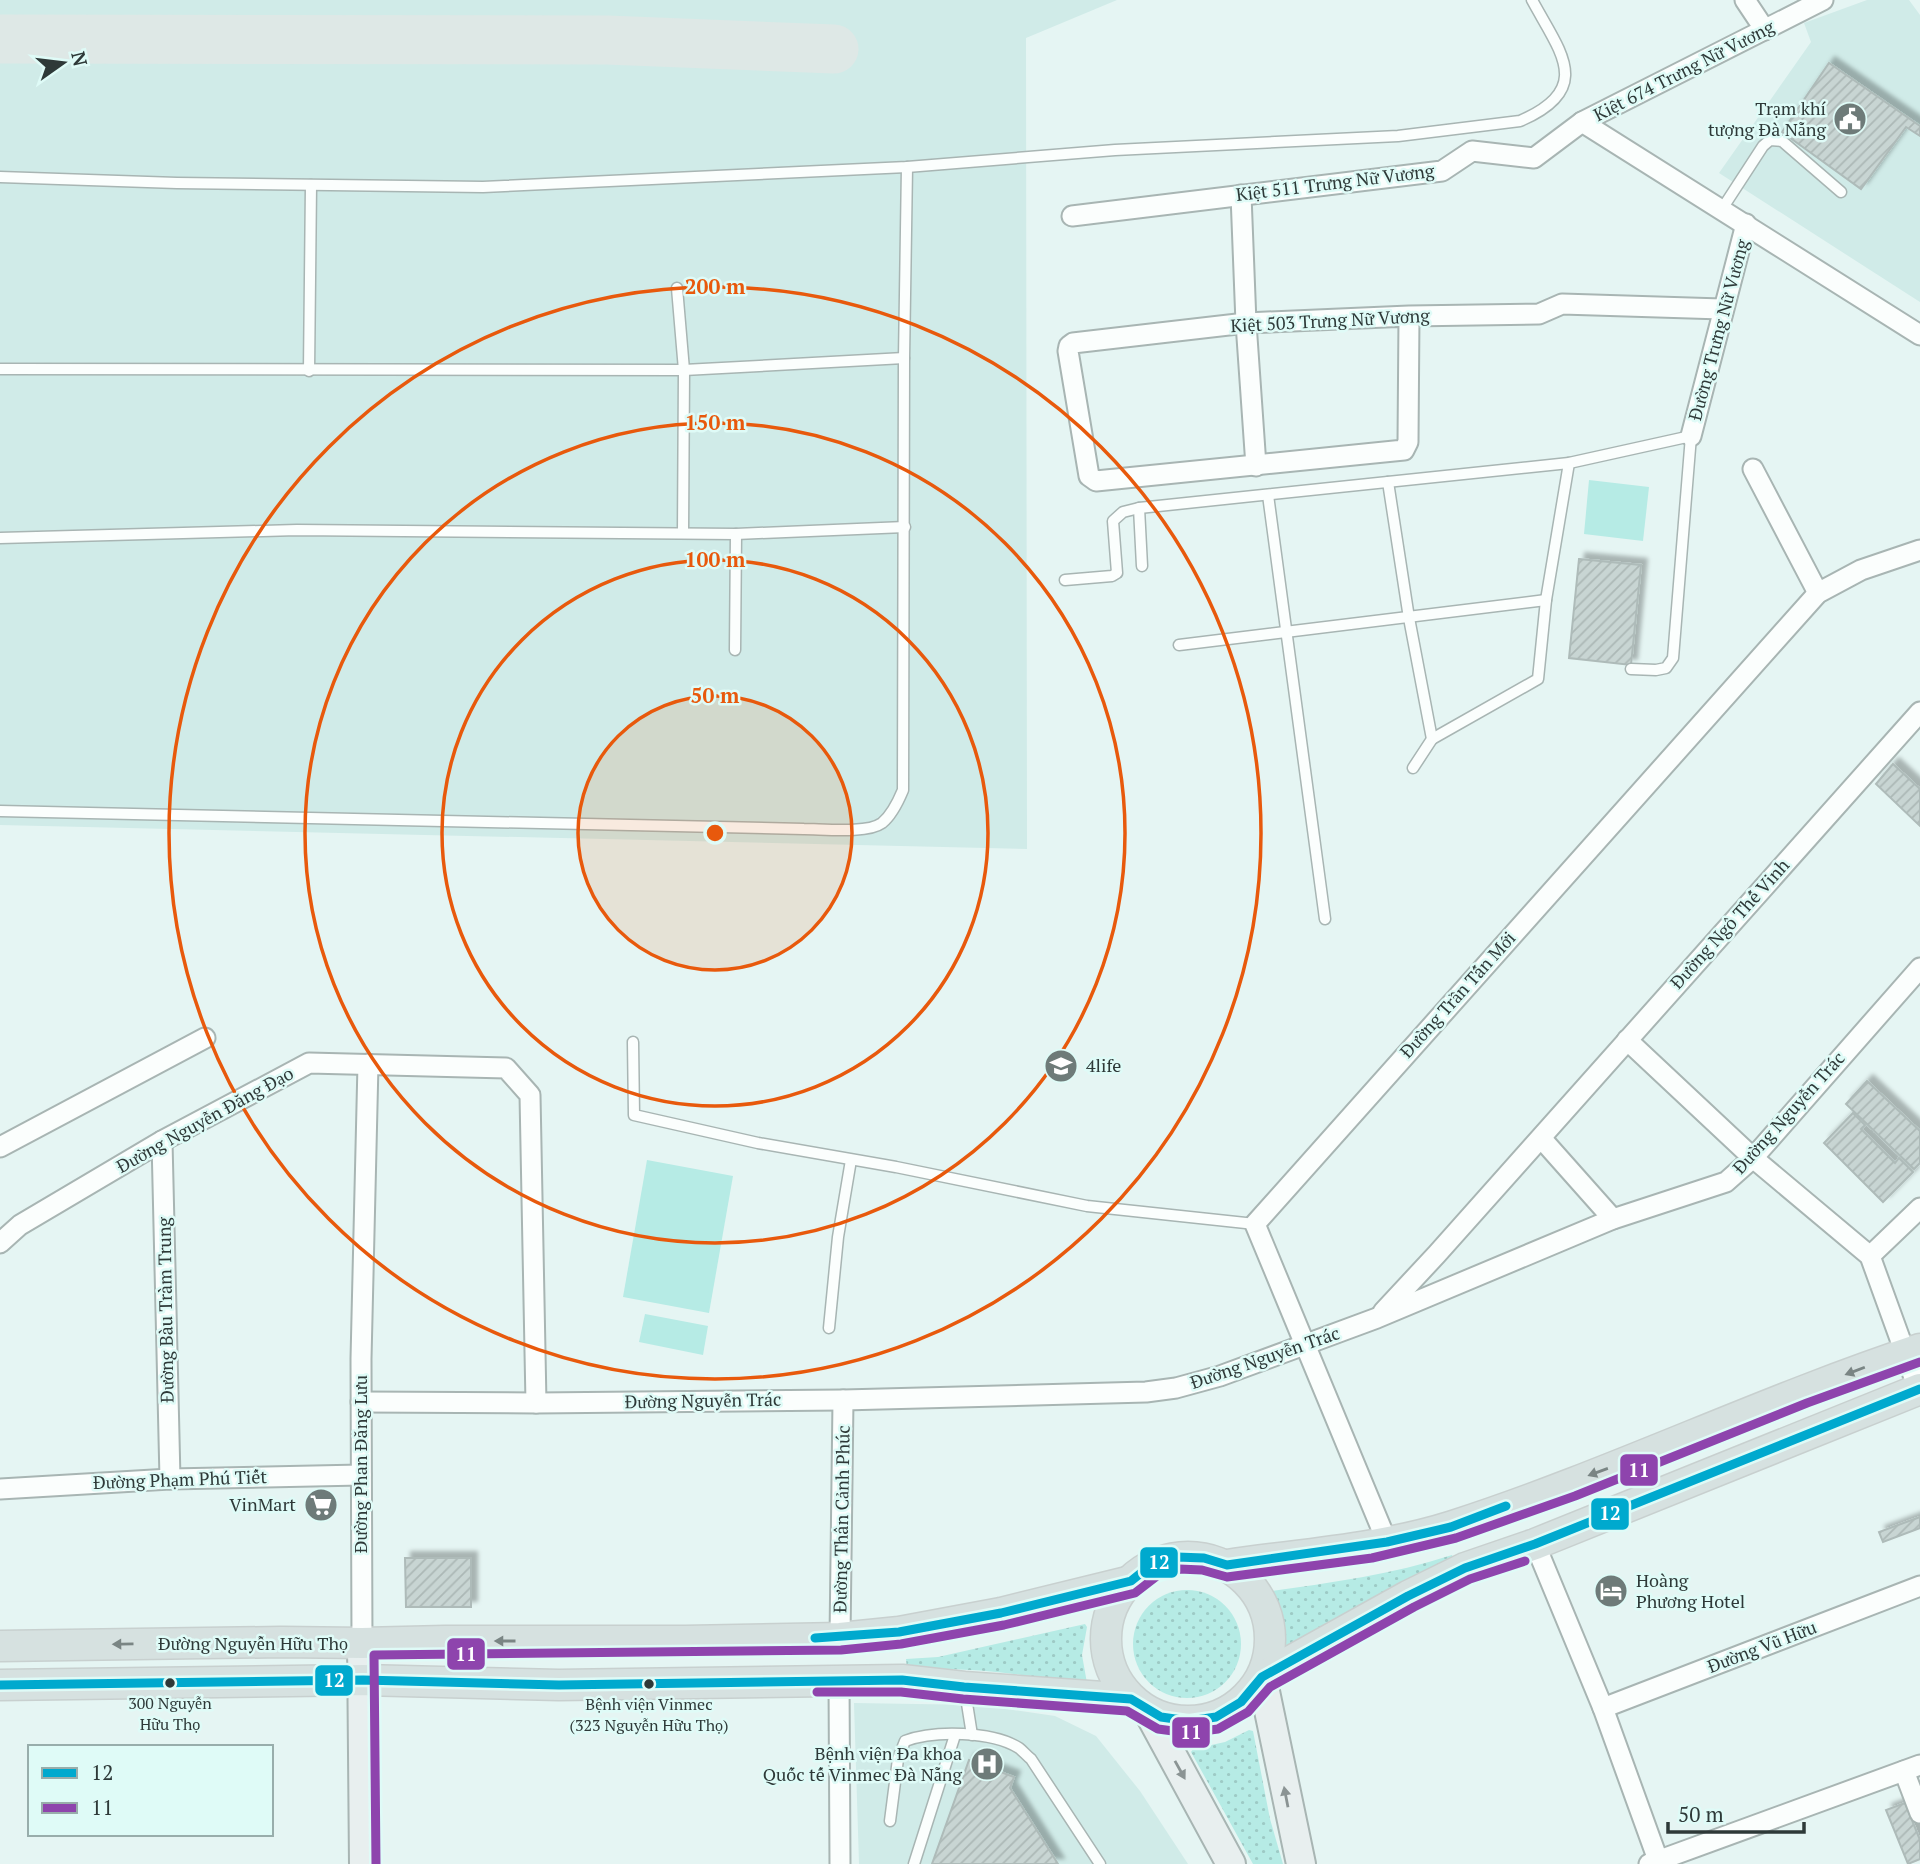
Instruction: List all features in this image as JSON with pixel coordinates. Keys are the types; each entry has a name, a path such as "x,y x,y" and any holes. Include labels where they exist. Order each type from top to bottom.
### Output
{"main road":[{"path":"1227,1565 1387,1542 1464,1522 1634,1459 1858,1369 1912,1351"},
{"path":"1262,1677 1408,1596 1465,1568 1535,1544 1919,1391"},
{"path":"1177,1557 1204,1558 1227,1565 1249,1584 1263,1605 1270,1631 1269,1657 1262,1677 1241,1702 1216,1717 1189,1721 1161,1717 1140,1705 1118,1682 1108,1657 1107,1630 1114,1603 1131,1581 1151,1565 1177,1557"},
{"name":"Đường Nguyễn Hữu Thọ","path":"0,1646 685,1641 840,1637 899,1632 1001,1613 1131,1581"},
{"name":"Đường Nguyễn Hữu Thọ","path":"0,1685 363,1680 559,1685 902,1680 1140,1705"}],"street":[{"path":"1745,0 1765,30"},
{"name":"Kiệt 674 Trưng Nữ Vương","path":"1582,122 1824,0"},
{"name":"Kiệt 511 Trưng Nữ Vương","path":"1072,216 1442,171 1472,151 1534,158 1582,122"},
{"name":"Đường Trưng Nữ Vương","path":"1582,122 1920,335"},
{"path":"1241,195 1256,466 1404,450 1408,442 1409,316"},
{"name":"Đường Trưng Nữ Vương","path":"1691,436 1746,224"},
{"name":"Kiệt 503 Trưng Nữ Vương","path":"1256,466 1096,481 1089,476 1069,346 1073,343 1246,323 1539,314 1562,304 1722,309"},
{"path":"1753,469 1818,593"},
{"name":"Đường Trần Tấn Mới","path":"1255,1224 1818,593 1861,570 1920,550"},
{"name":"Đường Ngô Thế Vinh","path":"1377,1318 1920,712"},
{"name":"Đường Nguyễn Trác","path":"361,1402 843,1400 1146,1392 1177,1388 1220,1376 1307,1345 1613,1219 1726,1182 1752,1158 1918,975"},
{"path":"0,1147 205,1038"},
{"path":"1627,1040 1752,1158 1870,1256 1912,1351 1919,1391"},
{"name":"Đường Nguyễn Đăng Đạo","path":"0,1243 20,1225 162,1141 309,1063 506,1069 530,1095 536,1403"},
{"name":"Đường Phan Đăng Lưu","path":"363,1864 360,1475 368,1064"},
{"path":"1541,1138 1613,1219"},
{"name":"Đường Bàu Tràm Trung","path":"162,1141 170,1479"},
{"path":"1870,1256 1920,1208"},
{"path":"1255,1224 1387,1542"},
{"name":"Đường Thân Cảnh Phúc","path":"840,1637 843,1400"},
{"name":"Đường Phạm Phú Tiết","path":"0,1489 170,1479 360,1475"},
{"path":"1535,1544 1603,1708 1654,1862 1912,1768 1920,1814"},
{"name":"Đường Vũ Hữu","path":"1603,1708 1920,1586"},
{"path":"1262,1677 1301,1864"},
{"path":"839,1679 840,1864"},
{"path":"1140,1705 1231,1864"}],"lane":[{"path":"0,177 483,187 908,167 1115,150 1398,136 1520,121 1556,99 1564,86 1567,72 1562,55 1532,0"},
{"path":"1723,209 1763,146 1770,140 1782,141 1841,191"},
{"path":"0,811 804,830 857,829 881,824 895,808 903,790 904,358 908,167"},
{"path":"309,371 311,184"},
{"path":"677,288 684,370 683,533"},
{"path":"0,369 684,370 904,358"},
{"path":"1065,580 1112,576 1117,573 1113,521 1123,512 1139,508 1569,463 1691,436 1673,658 1666,668 1630,669"},
{"path":"1413,768 1432,738 1538,679 1546,600 1569,463"},
{"path":"1388,482 1409,618 1432,738"},
{"path":"1268,495 1325,919"},
{"path":"1139,508 1142,566"},
{"path":"0,538 297,530 736,534 905,527"},
{"path":"735,650 736,534"},
{"path":"1179,645 1546,600"},
{"path":"633,1042 634,1115 758,1143 1087,1206 1255,1224"},
{"path":"829,1328 838,1237 850,1160"},
{"path":"964,1687 972,1735"},
{"path":"914,1864 955,1735"},
{"path":"890,1821 898,1759 905,1741 916,1737 972,1735 1019,1748 1031,1759 1100,1864"}],"shaded area":[{"path":"0,0 1117,0 1026,38 1027,849 0,825"},
{"path":"1867,0 1909,0 1920,15 1920,302 1719,173 1811,42 1804,23"},
{"path":"1589,480 1649,487 1643,541 1584,534"},
{"path":"647,1160 733,1176 709,1313 623,1297"},
{"path":"645,1314 708,1326 703,1355 639,1342"},
{"path":"1452,1555 1455,1563 1286,1655 1279,1618 1265,1592 1383,1573"},
{"path":"1187,1590 1208,1594 1225,1606 1237,1623 1241,1644 1237,1665 1225,1682 1208,1694 1187,1698 1166,1694 1149,1682 1137,1665 1133,1644 1137,1623 1149,1606 1166,1594"},
{"path":"1085,1624 1087,1627 1082,1655 1087,1683 1084,1685 996,1672 907,1670 906,1659 938,1657"},
{"name":"Bệnh viện Đa khoa Quốc tế Vinmec Đà Nẵng","path":"854,1703 979,1705 1055,1716 1096,1736 1140,1791 1188,1864 859,1864"},
{"path":"1249,1730 1253,1731 1270,1819 1283,1864 1253,1864 1191,1752 1193,1749 1225,1742"}],"building":[{"name":"Trạm khí tượng Đà Nẵng","path":"1829,63 1920,126 1920,136 1906,127 1861,189 1782,132"},
{"path":"1579,559 1641,565 1631,665 1569,658"},
{"path":"1893,764 1920,789 1920,826 1876,784"},
{"path":"1867,1081 1920,1131 1920,1163 1914,1169 1846,1104"},
{"path":"1853,1113 1865,1125 1861,1129 1895,1163 1899,1158 1913,1172 1883,1202 1824,1143"},
{"path":"1920,1517 1920,1528 1883,1542 1879,1532"},
{"path":"405,1558 471,1558 471,1607 406,1607"},
{"path":"969,1760 1014,1777 1010,1788 1058,1864 932,1864"},
{"path":"1905,1803 1920,1840 1920,1859 1908,1864 1886,1810"}],"taxiway":[{"path":"0,39 607,40 834,49"}],"transit line":[{"name":"11","path":"376,1864 374,1655 841,1650 901,1644 1004,1625 1135,1593 1157,1576 1179,1569 1202,1570 1227,1577 1372,1558 1456,1538 1575,1496 1807,1403 1920,1362"},
{"name":"12","path":"0,1685 363,1680 559,1685 902,1680 1131,1699 1161,1717 1189,1721 1216,1717 1241,1702 1262,1677 1408,1596 1465,1568 1535,1544 1920,1389"},
{"name":"12","path":"815,1638 899,1632 1001,1613 1131,1581 1151,1565 1177,1557 1204,1558 1227,1565 1387,1542 1451,1527 1506,1506"},
{"name":"11","path":"817,1692 901,1692 1127,1711 1158,1729 1188,1733 1218,1729 1248,1712 1270,1687 1414,1607 1470,1579 1525,1561"}],"place":[{"name":"Trạm khí tượng Đà Nẵng","path":"1850,119"},
{"name":"4life","path":"1061,1066"},
{"name":"VinMart","path":"321,1505"},
{"name":"Hoàng Phương Hotel","path":"1611,1591"},
{"name":"300 Nguyễn Hữu Thọ","path":"170,1683"},
{"name":"Bệnh viện Vinmec (323 Nguyễn Hữu Thọ)","path":"649,1684"},
{"name":"Bệnh viện Đa khoa Quốc tế Vinmec Đà Nẵng","path":"987,1764"}]}
